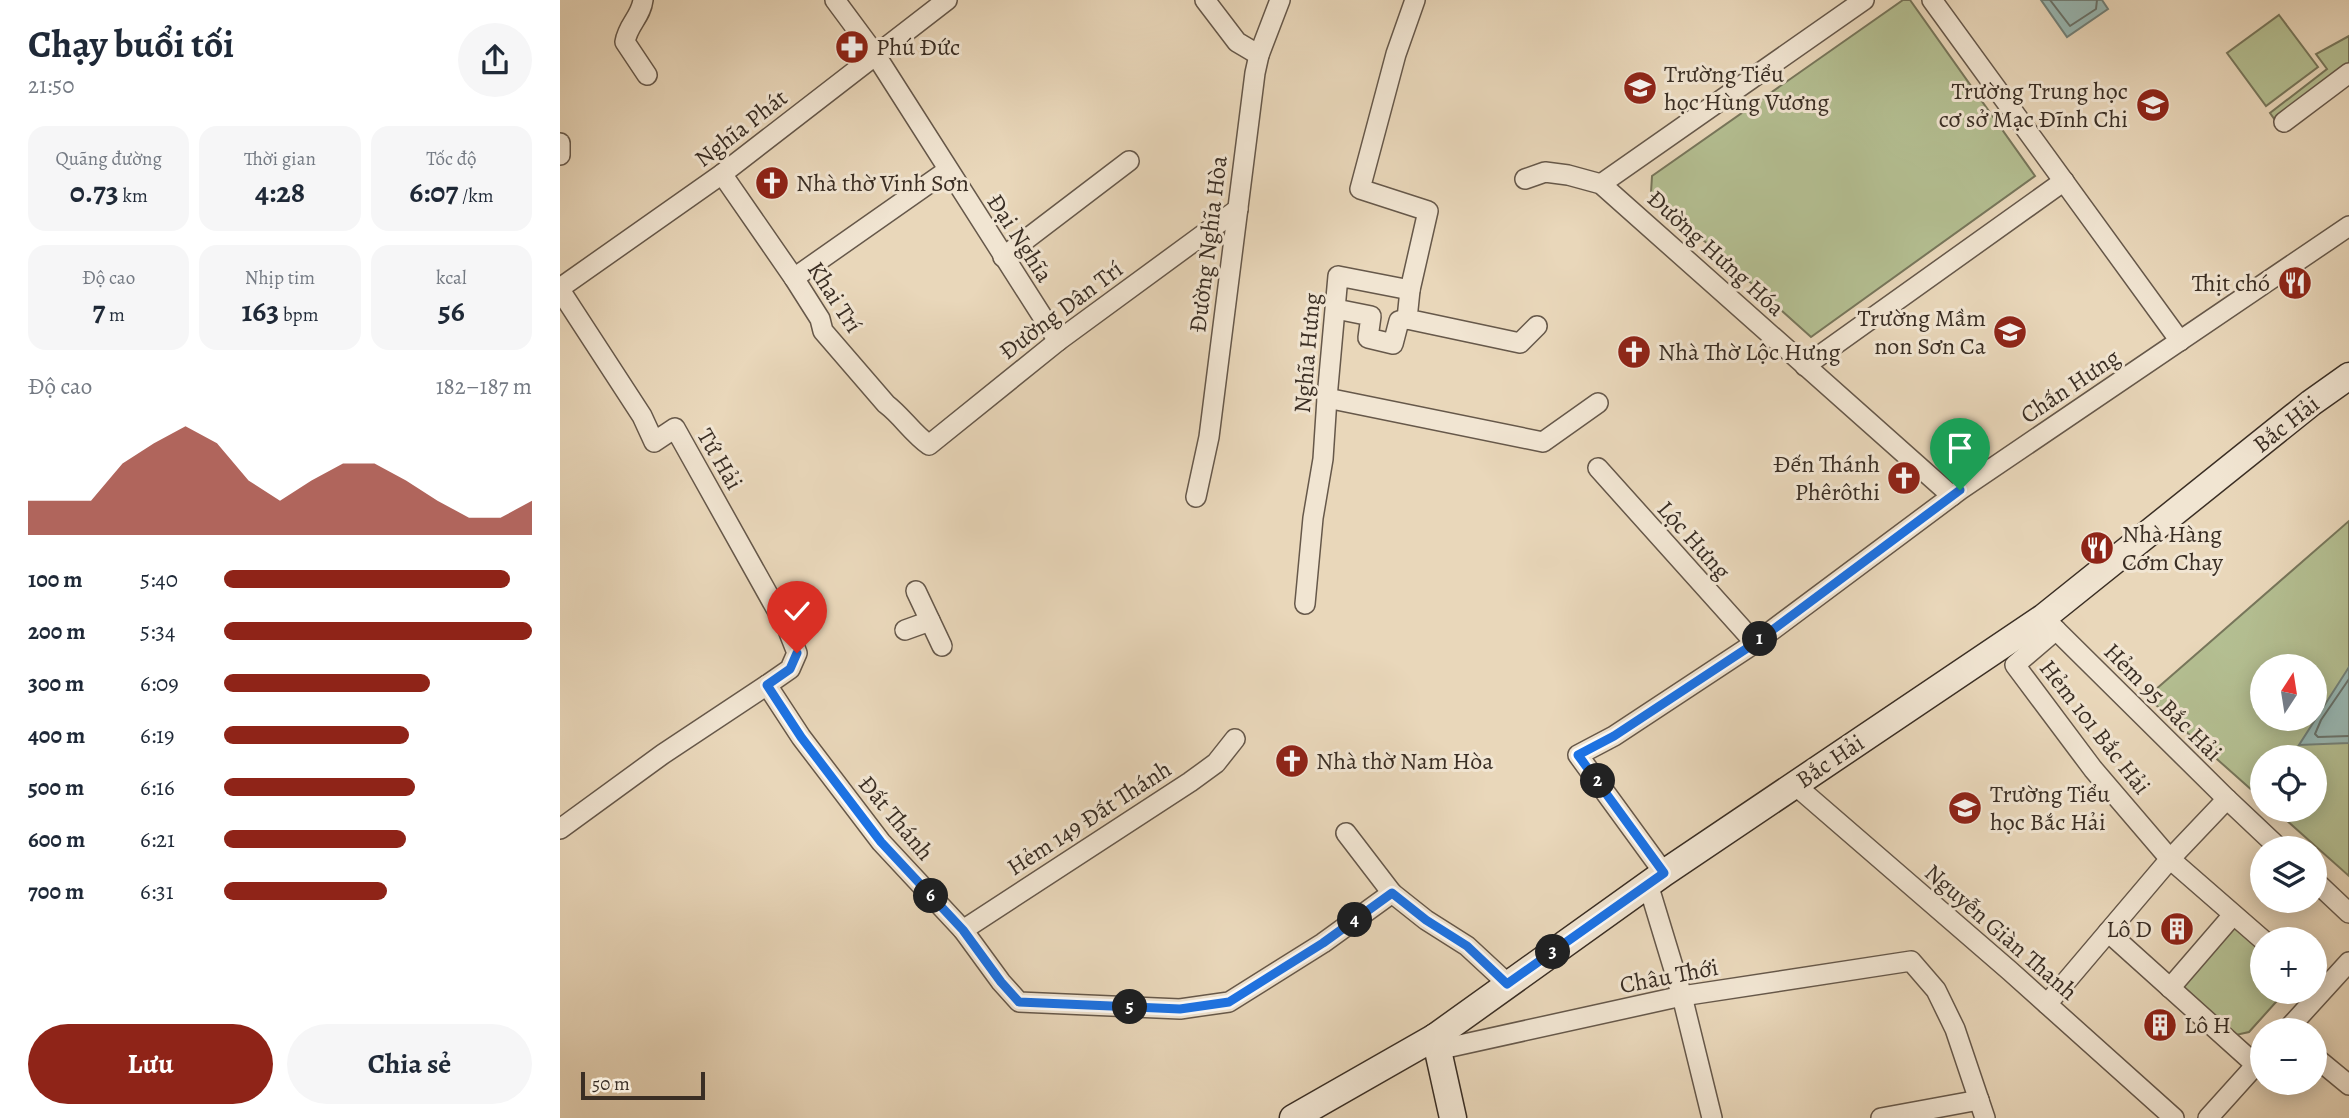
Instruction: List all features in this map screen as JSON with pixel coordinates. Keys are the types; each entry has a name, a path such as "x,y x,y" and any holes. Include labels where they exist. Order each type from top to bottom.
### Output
{"street":[{"path":"643,0 641,14 628,27 625,41 647,75"},
{"name":"Đại Nghĩa","path":"835,0 875,54 1058,341"},
{"name":"Nghĩa Phát","path":"560,289 722,174 947,0"},
{"path":"1205,0 1237,42 1259,55"},
{"name":"Đường Nghĩa Hòa","path":"1196,497 1209,437 1241,171 1259,55 1280,0"},
{"path":"1407,318 1410,290 1428,211 1360,190 1396,54 1415,0"},
{"path":"1601,184 1864,0"},
{"path":"1932,0 2180,341"},
{"path":"2284,122 2349,73"},
{"path":"560,143 560,155"},
{"path":"1003,257 1129,161"},
{"path":"794,278 948,170"},
{"name":"Đường Hưng Hóa","path":"1525,179 1545,172 1601,184 1952,496"},
{"name":"Khai Trí","path":"722,174 794,278 820,320 823,331 917,437"},
{"path":"1805,366 2064,181"},
{"name":"Đường Dân Trí","path":"917,437 929,445 1058,341 1238,209"},
{"name":"Chấn Hưng","path":"1656,878 1578,755 1614,736 1755,643 1952,496 2349,226"},
{"name":"Nghĩa Hưng","path":"1305,604 1313,518 1324,459 1326,398 1338,276 1410,290"},
{"name":"Tứ Hải","path":"560,289 642,416 654,442 674,428 788,630 797,653 790,669 767,685"},
{"path":"1336,309 1371,316 1368,338 1393,344 1399,321 1407,318 1520,343 1537,326"},
{"name":"Bắc Hải","path":"1293,1118 1436,1044 1507,984 1656,878 1795,785 2050,624 2311,403 2349,376"},
{"path":"1326,398 1543,442 1598,403"},
{"name":"Lộc Hưng","path":"1598,468 1755,643"},
{"path":"916,591 942,646"},
{"path":"905,630 930,621"},
{"name":"Hẻm 95 Bắc Hải","path":"2050,624 2266,836"},
{"name":"Hẻm 101 Bắc Hải","path":"2050,624 2015,666 2093,769 2170,859"},
{"path":"560,829 663,754 767,685"},
{"name":"Đất Thánh","path":"767,685 801,737 881,842 963,930 1019,1002 1180,1009 1229,1002 1323,943 1392,893"},
{"name":"Hẻm 149 Đất Thánh","path":"963,930 1190,782 1216,763 1235,739"},
{"name":"Nguyễn Giàn Thanh","path":"1795,785 2174,1118"},
{"path":"2047,1004 2170,859 2227,799"},
{"path":"1346,833 1392,893 1426,920 1467,946 1507,984"},
{"path":"2170,859 2250,929"},
{"path":"1656,878 1712,1118"},
{"path":"2327,892 2349,913"},
{"path":"2170,988 2233,915"},
{"path":"2108,932 2170,988 2250,1054"},
{"name":"Châu Thới","path":"1436,1044 1682,996 1911,961 1936,990 1955,1029 1982,1109"},
{"path":"2327,981 2349,962"},
{"path":"1436,1044 1453,1118"},
{"path":"2327,1067 2349,1085"},
{"path":"2208,1118 2250,1071"},
{"path":"1881,1118 1982,1109"}],"green space":[{"path":"1903,0 1910,0 2035,176 1811,337 1651,193 1652,176"},
{"path":"2279,15 2318,67 2266,106 2227,53"},
{"path":"2349,36 2349,64 2275,120 2270,113 2327,69 2316,54"},
{"path":"2349,521 2349,876 2327,856 2327,836 2304,836 2288,822 2327,822 2327,745 2250,745 2250,788 2147,697"},
{"path":"2234,924 2250,935 2250,1004 2274,1004 2262,1018 2250,1018 2249,1032 2236,1035 2184,992 2182,984"}],"water":[{"path":"2041,0 2102,0 2108,9 2067,37"},
{"path":"2349,667 2349,743 2299,745 2307,732 2328,732 2328,700"}],"place":[{"name":"Phú Đức","path":"852,47"},
{"name":"Trường Tiểu học Hùng Vương","path":"1640,88"},
{"name":"Trường Trung học cơ sở Mạc Đĩnh Chi","path":"2153,105"},
{"name":"Nhà thờ Vinh Sơn","path":"772,183"},
{"name":"Thịt chó","path":"2295,283"},
{"name":"Trường Mầm non Sơn Ca","path":"2010,332"},
{"name":"Nhà Thờ Lộc Hưng","path":"1634,352"},
{"name":"Đến Thánh Phêrôthi","path":"1904,478"},
{"name":"Nhà Hàng Cơm Chay","path":"2097,548"},
{"name":"Nhà thờ Nam Hòa","path":"1292,761"},
{"name":"Trường Tiểu học Bắc Hải","path":"1965,808"},
{"name":"Lô D","path":"2177,929"},
{"name":"Lô H","path":"2160,1025"}],"route":[{"path":"797,653 790,669 767,685 801,737 881,842 963,930 1019,1002 1180,1009 1229,1002 1323,943 1392,893 1426,920 1467,946 1507,984 1664,873 1578,755 1614,736 1755,643 1960,490"}]}
